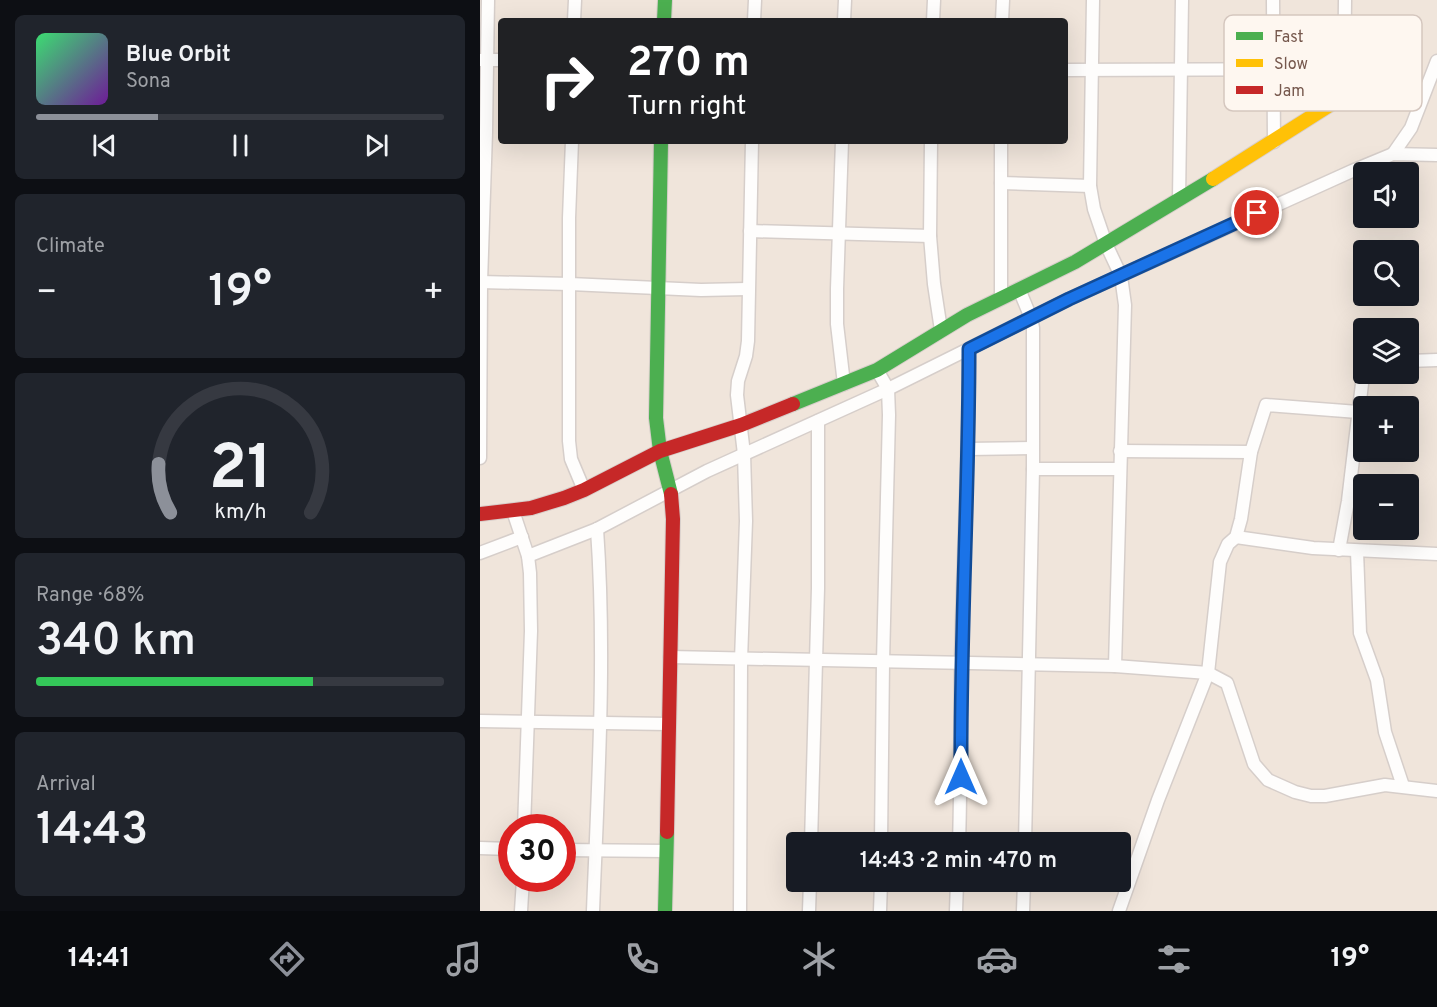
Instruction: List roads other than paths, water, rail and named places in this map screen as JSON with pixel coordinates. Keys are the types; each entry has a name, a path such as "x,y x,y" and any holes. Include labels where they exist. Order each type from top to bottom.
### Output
{"street":[{"path":"480,458 480,282 484,60 488,0"},
{"path":"574,18 575,0"},
{"path":"664,18 665,0"},
{"path":"754,18 755,0"},
{"path":"844,18 845,0"},
{"path":"933,18 934,0"},
{"path":"1002,18 1003,0"},
{"path":"1093,0 1090,186 1094,209 1106,244 1121,276 1125,316 1114,666"},
{"path":"1179,198 1182,0"},
{"path":"1422,102 1437,62"},
{"path":"1068,70 1224,69"},
{"path":"1274,111 1274,142"},
{"path":"480,514 513,511 546,504 584,490 660,451 741,425 878,370 941,330 1106,244 1321,111"},
{"path":"1394,154 1412,128 1418,111"},
{"path":"572,144 569,218 568,441 571,459 584,490"},
{"path":"661,144 655,399 657,435 671,490 673,519 665,911"},
{"path":"740,911 741,660 745,579 744,454 737,395 738,381 748,341 747,289 752,144"},
{"path":"841,409 837,324 842,144"},
{"path":"931,144 930,236 941,330"},
{"path":"1001,144 1001,298"},
{"path":"528,556 597,529 744,454 888,389 1031,318 1394,154 1437,155"},
{"path":"1000,183 1090,186"},
{"path":"750,231 930,236"},
{"path":"480,282 658,289 747,289"},
{"path":"1019,289 1031,318 1033,356 1033,469 1025,832"},
{"path":"958,832 969,349"},
{"path":"1419,361 1437,360"},
{"path":"878,370 888,389 889,459 881,832"},
{"path":"1119,911 1158,800 1208,673 1220,562 1228,544 1236,537 1244,504 1251,452 1266,405 1353,412"},
{"path":"811,832 819,497 818,422"},
{"path":"968,449 1032,448"},
{"path":"1120,451 1251,452"},
{"path":"1339,550 1353,456"},
{"path":"1033,469 1119,469"},
{"path":"513,511 528,556 531,631 525,814"},
{"path":"593,911 601,584 597,529"},
{"path":"480,553 522,537"},
{"path":"1236,537 1339,550 1437,554"},
{"path":"1357,551 1358,623 1377,680 1385,732 1403,786"},
{"path":"670,657 1114,666 1208,673 1227,683 1254,764 1259,773 1268,780 1295,792 1311,796 1325,796 1369,786 1385,785 1437,791"},
{"path":"480,721 668,724"},
{"path":"1422,790 1437,800"},
{"path":"480,848 498,849"},
{"path":"576,850 666,851"},
{"path":"521,911 522,892"},
{"path":"809,911 810,892"},
{"path":"880,911 881,892"},
{"path":"956,911 957,892"},
{"path":"1023,911 1024,892"}]}
